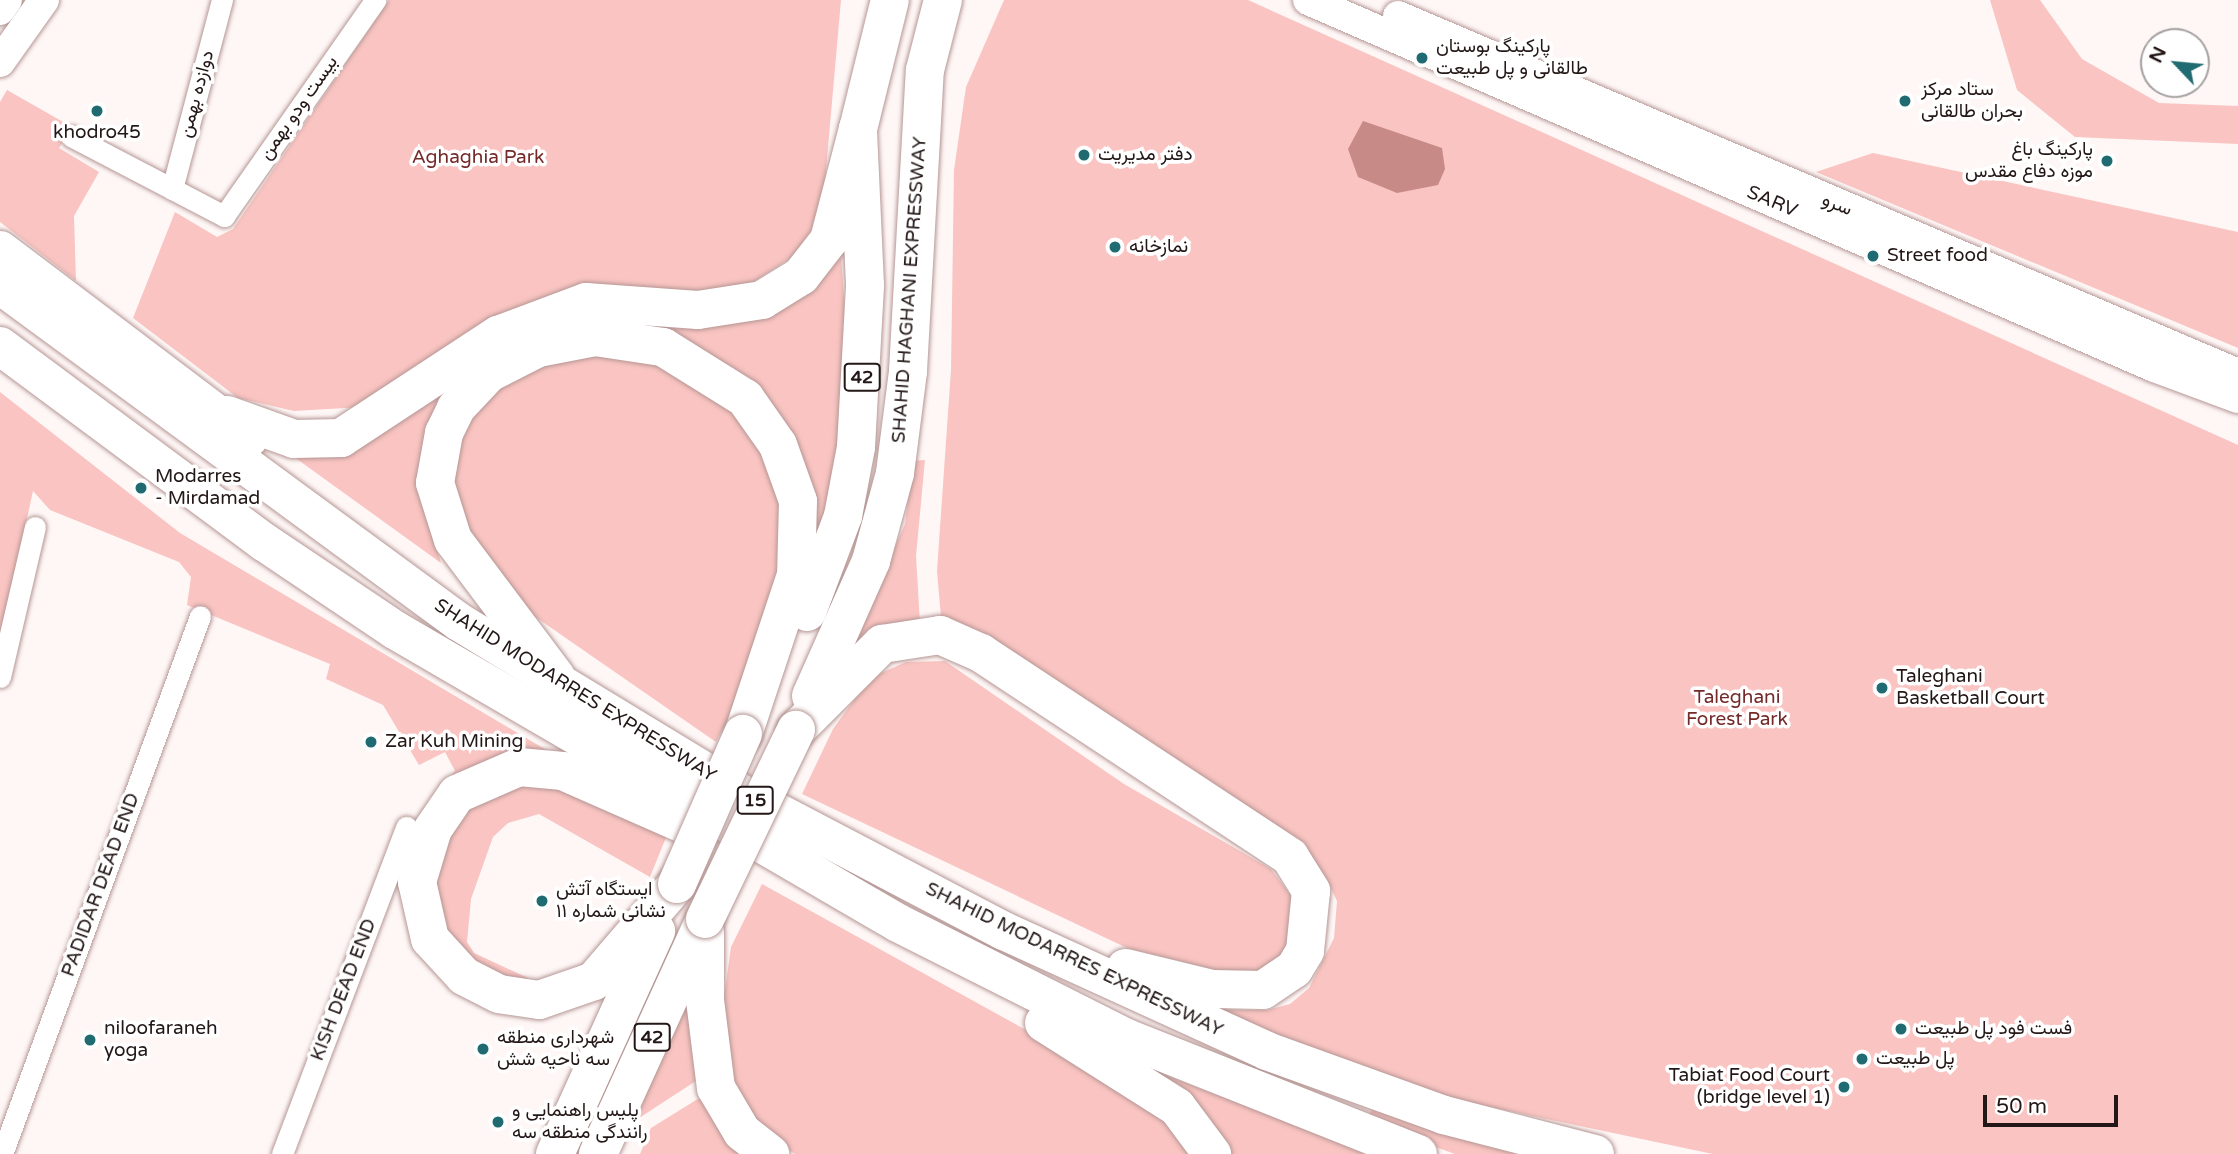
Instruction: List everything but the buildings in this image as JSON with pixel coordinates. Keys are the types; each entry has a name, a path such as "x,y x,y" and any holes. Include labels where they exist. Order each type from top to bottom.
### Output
{"highway":[{"name":"42","path":"555,1154 743,734 816,594 843,516 856,447 865,285 858,129 890,0"},
{"name":"SHAHID HAGHANI EXPRESSWAY","path":"796,730 871,561 895,473 908,371 926,70 943,0"},
{"path":"188,392 257,430 328,441 381,417 498,335 586,302 698,310 762,300 801,276 829,240 858,129"},
{"path":"0,250 438,581 528,633 691,737 807,827"},
{"name":"SHAHID MODARRES EXPRESSWAY","path":"0,285 345,542 563,687 807,827 1004,931 1328,1076 1444,1115 1595,1154"},
{"path":"563,687 528,633 468,565 440,511 437,457 456,408 507,362 568,339 636,340 688,358 735,390 765,423 799,501 796,575 743,734"},
{"name":"SHAHID MODARRES EXPRESSWAY","path":"0,346 264,542 395,630 898,923 1129,1039 1418,1154"},
{"path":"0,371 307,594 395,630"},
{"path":"796,730 882,643 940,635 981,653 1290,857 1311,891 1314,912 1305,951 1294,970 1263,990 1242,992 1153,977 1004,931"},
{"name":"42","path":"598,1154 705,919 796,730"},
{"path":"677,884 594,981 539,1000 499,994 464,975 430,939 417,882 443,809 471,783 519,767 563,771 681,826 765,846"},
{"path":"705,919 705,1000 716,1088 742,1132 770,1154"},
{"path":"898,923 969,978 1158,1092 1193,1125 1212,1154"}],"street":[{"path":"0,10 8,0"},
{"path":"0,62 44,0"},
{"name":"دوازده بهمن","path":"172,189 222,0"},
{"name":"بیست ودو بهمن","path":"172,189 224,216 375,0"},
{"name":"SARV","path":"1308,0 2154,368 2238,398"},
{"name":"سرو","path":"1360,0 2238,374"},
{"path":"71,136 172,189"},
{"path":"0,677 35,527"},
{"name":"PADIDAR DEAD END","path":"2,1154 200,616"},
{"name":"KISH DEAD END","path":"282,1154 407,827"}],"green space":[{"name":"Aghaghia Park","path":"389,0 841,0 823,204 813,231 795,255 746,287 363,407 294,411 238,398 133,318 175,212 217,237 233,229"},
{"name":"Taleghani Forest Park","path":"1004,0 1248,0 2238,445 2238,1154 1713,1154 1438,1096 1203,1010 1267,1010 1290,1004 1309,988 1334,938 1337,901 1329,884 941,617 937,571 951,370 954,170 966,87"},
{"path":"1990,0 2040,0 2082,59 2140,92 2140,98 2150,98 2159,103 2238,106 2238,144 2075,137 2017,90"},
{"path":"7,90 72,127 59,148 99,172 74,216 76,281 0,222 0,102"},
{"path":"1873,153 2238,232 2238,348 1816,172"},
{"path":"841,255 848,353 843,440 816,564 800,477 665,341 480,372 433,535 441,563 283,449 468,364 651,322"},
{"path":"649,352 744,408 794,515 757,662 716,742 508,598 448,492 470,410 528,362"},
{"path":"0,392 180,533 553,754 435,796 455,771 445,752 419,765 383,705 326,679 330,664 187,605 191,577 179,562 50,510 33,491 0,642"},
{"path":"925,460 916,556 920,624 850,648 905,524 913,461"},
{"path":"945,661 1124,784 1271,869 1300,908 1281,967 1234,975 1127,948 802,794 833,729 870,678 906,662"},
{"path":"545,776 669,830 650,877 539,814 508,823 493,837 471,899 467,942 474,953 528,978 526,986 465,961 428,904 454,811"},
{"path":"762,884 1149,1098 1205,1154 795,1154 768,1138 730,1078 723,1005 731,947"},
{"path":"697,974 702,1077 636,1120 626,1141 617,1143"},
{"path":"1151,1070 1373,1154 1231,1154"},
{"path":"709,1092 748,1154 640,1154 651,1128"},
{"path":"1372,1110 1524,1154 1455,1154 1364,1121"}],"shaded area":[{"path":"1363,121 1442,148 1445,169 1438,185 1397,193 1358,177 1348,149"}],"place":[{"name":"پارکینگ بوستان طالقانی و پل طبیعت","path":"1422,58"},
{"name":"ستاد مرکز بحران طالقانی","path":"1905,101"},
{"name":"khodro45","path":"97,111"},
{"name":"دفتر مدیریت","path":"1084,155"},
{"name":"پارکینگ باغ موزه دفاع مقدس","path":"2107,161"},
{"name":"نمازخانه","path":"1115,247"},
{"name":"Street food","path":"1873,256"},
{"name":"Modarres - Mirdamad","path":"141,488"},
{"name":"Taleghani Basketball Court","path":"1882,688"},
{"name":"Zar Kuh Mining","path":"371,742"},
{"name":"ایستگاه آتش نشانی شماره ۱۱","path":"542,901"},
{"name":"فست فود پل طبیعت","path":"1901,1029"},
{"name":"niloofaraneh yoga","path":"90,1040"},
{"name":"شهرداری منطقه سه ناحیه شش","path":"483,1049"},
{"name":"پل طبیعت","path":"1862,1059"},
{"name":"Tabiat Food Court (bridge level 1)","path":"1844,1087"},
{"name":"پلیس راهنمایی و رانندگی منطقه سه","path":"498,1122"}]}
